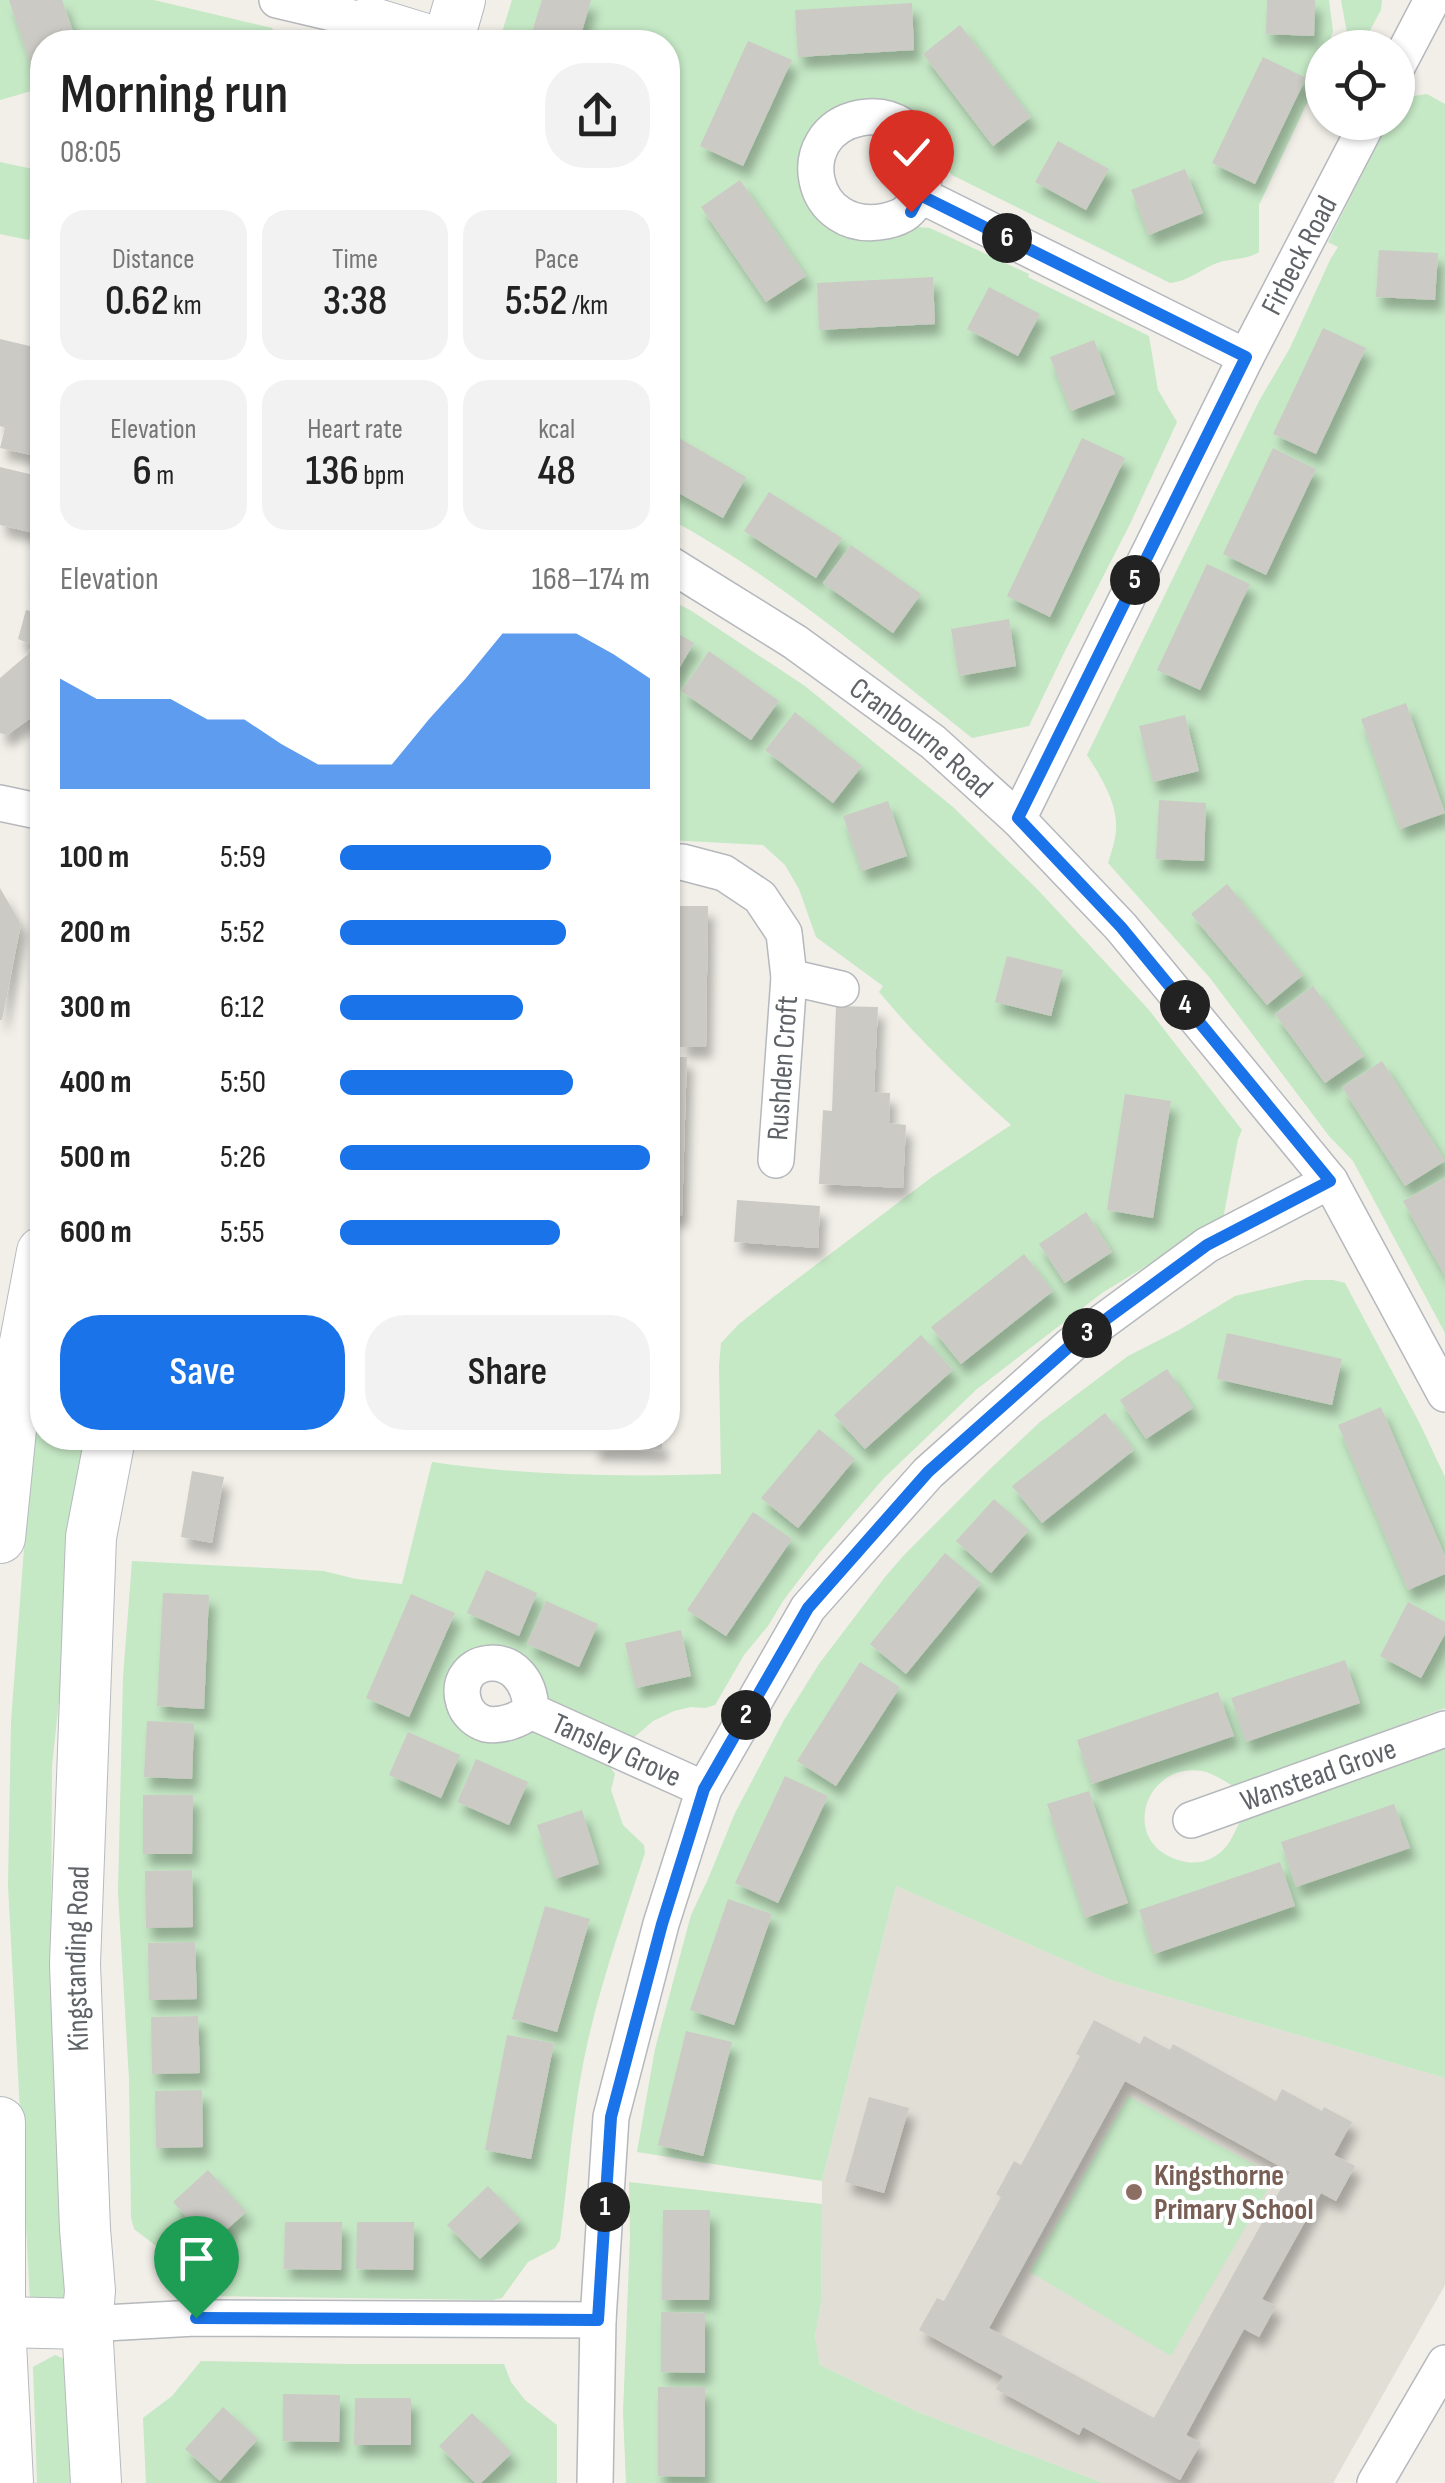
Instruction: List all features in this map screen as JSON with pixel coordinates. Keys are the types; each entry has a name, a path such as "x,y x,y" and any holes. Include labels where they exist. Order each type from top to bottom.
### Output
{"main road":[{"path":"451,30 460,0"},
{"path":"370,21 398,30"},
{"path":"0,1538 14,1400 30,1315"},
{"name":"Kingstanding Road","path":"96,2483 86,2324 90,2291 75,1964 92,1537 108,1450"},
{"path":"0,2122 0,2322 8,2483"},
{"path":"0,2322 86,2324"}],"street":[{"path":"278,0 370,21"},
{"path":"1415,33 1432,0"},
{"name":"Firbeck Road","path":"1018,818 1246,357 1359,140"},
{"path":"920,195 1246,357"},
{"name":"Cranbourne Road","path":"680,570 796,642 918,731 1018,818 1121,927 1330,1181 1445,1394"},
{"path":"0,803 30,809"},
{"name":"Rushden Croft","path":"680,862 724,872 760,897 784,934 789,977 776,1160"},
{"name":"Rushden Croft","path":"789,977 841,988"},
{"path":"595,2483 598,2320 611,2117 662,1924 704,1789 808,1608 928,1472 1071,1345 1207,1245 1330,1181"},
{"name":"Tansley Grove","path":"531,1712 704,1789"},
{"name":"Wanstead Grove","path":"1191,1820 1445,1729"},
{"path":"86,2324 196,2318 598,2320"},
{"path":"1376,2483 1445,2363"}],"shaded area":[{"name":"Kingsthorne Primary School","path":"896,1886 1110,1980 1445,2078 1445,2285 1333,2483 1103,2483 918,2412 820,2365 815,2336 821,2303 822,2181"}],"green space":[{"path":"0,0 154,0 273,30 30,30 30,91 0,100"},
{"path":"512,0 1329,0 1333,30 1305,30 1305,107 1259,205 1259,252 1217,263 1176,282 1170,283 952,175 924,127 821,122 846,232 875,240 918,227 930,228 1149,336 1158,390 1177,422 1029,726 972,738 787,593 680,525 680,30 503,30"},
{"path":"1341,0 1382,0 1370,30 1346,30"},
{"path":"1427,94 1445,104 1445,1333 1353,1161 1329,1136 1210,978 1108,863 1116,831 1114,810 1087,755 1259,401 1290,348 1338,247 1328,242 1379,140 1415,140 1415,96"},
{"path":"0,162 30,168 29,240 0,234"},
{"path":"680,605 805,686 953,807 1038,890 1149,1010 1242,1130 1223,1219 1102,1293 977,1389 884,1478 820,1552 744,1655 715,1705 674,1711 653,1721 631,1740 539,1697 517,1654 452,1698 526,1724 610,1766 615,1774 611,1790 623,1825 644,1845 645,1853 589,2036 575,2112 560,2240 555,2248 528,2262 502,2298 492,2300 197,2293 178,2263 134,2229 131,2217 129,2079 118,1892 123,1677 132,1561 324,1571 402,1584 432,1462 576,1474 721,1474 721,1343 772,1298 932,1177 1011,1125 910,1027 879,992 883,986 816,937 799,889 785,865 763,845 680,841"},
{"path":"1305,1280 1345,1283 1445,1477 1445,1708 1260,1775 1236,1788 1206,1772 1181,1772 1165,1779 1153,1792 1146,1807 1145,1824 1150,1839 1162,1852 1182,1861 1204,1861 1224,1849 1244,1816 1445,1743 1445,2078 1110,1980 896,1886 822,2181 637,2152 655,2049 691,1915 735,1813 784,1720 819,1664 885,1577 1040,1422 1128,1356 1235,1296"},
{"path":"33,1450 86,1450 52,1766 51,1952 70,2294 49,2307 30,2301 8,1885 11,1722"},
{"path":"1128,2096 1275,2176 1171,2356 1030,2272"},
{"path":"629,2182 822,2204 821,2303 815,2336 820,2365 918,2412 1103,2483 626,2483 623,2413"},
{"path":"55,2355 76,2364 81,2483 37,2483 33,2367"},
{"path":"201,2361 504,2364 511,2382 525,2400 557,2425 557,2483 146,2483 143,2418 172,2396"}],"building":[{"path":"9,0 62,0 73,30 30,30 30,62"},
{"path":"542,0 591,0 582,30 533,30"},
{"path":"1267,0 1315,0 1314,30 1305,30 1305,36 1266,34"},
{"path":"912,3 914,50 798,57 795,10"},
{"path":"960,25 1031,117 993,146 923,54"},
{"path":"748,41 792,60 743,166 700,146"},
{"path":"1263,57 1305,78 1255,184 1212,163"},
{"path":"1058,141 1109,169 1086,210 1035,182"},
{"path":"1185,169 1203,213 1149,235 1131,190"},
{"path":"740,180 806,276 766,302 701,207"},
{"path":"1379,250 1438,253 1435,300 1376,297"},
{"path":"933,277 935,324 819,330 817,283"},
{"path":"989,287 1040,314 1018,356 967,329"},
{"path":"1323,328 1366,348 1316,454 1273,434"},
{"path":"0,339 30,346 30,455 0,448 5,428 0,426"},
{"path":"1094,340 1115,394 1071,411 1050,357"},
{"path":"1082,438 1125,458 1050,617 1007,596"},
{"path":"680,439 746,477 723,518 680,494"},
{"path":"1273,448 1316,469 1266,575 1223,554"},
{"path":"0,467 30,474 30,532 0,525"},
{"path":"769,492 842,538 816,578 744,531"},
{"path":"851,545 921,594 893,633 823,583"},
{"path":"1207,564 1250,584 1200,690 1157,670"},
{"path":"26,610 30,611 30,644 18,639"},
{"path":"1009,619 1016,666 959,676 951,629"},
{"path":"680,635 694,643 680,667"},
{"path":"30,650 30,719 7,735 0,733 0,678"},
{"path":"709,651 779,701 751,740 681,691"},
{"path":"1406,703 1445,813 1400,829 1361,719"},
{"path":"795,712 862,766 833,803 765,750"},
{"path":"1185,715 1199,771 1153,782 1139,726"},
{"path":"1159,800 1206,803 1204,861 1156,859"},
{"path":"888,801 907,856 862,871 843,816"},
{"path":"1227,884 1303,975 1267,1005 1191,914"},
{"path":"0,888 21,924 2,1020 0,1020"},
{"path":"680,906 708,906 706,1047 680,1047"},
{"path":"1007,956 1063,970 1051,1016 995,1002"},
{"path":"1313,986 1364,1056 1325,1083 1275,1014"},
{"path":"836,1006 878,1007 874,1092 890,1093 889,1123 906,1125 903,1188 819,1184 823,1110 832,1111"},
{"path":"680,1057 687,1057 682,1216"},
{"path":"1382,1061 1445,1161 1405,1186 1342,1087"},
{"path":"1125,1094 1171,1101 1153,1218 1107,1210"},
{"path":"1445,1178 1445,1276 1403,1201"},
{"path":"737,1200 820,1206 818,1248 734,1242"},
{"path":"1086,1212 1112,1252 1065,1283 1039,1244"},
{"path":"1024,1254 1053,1291 961,1364 931,1327"},
{"path":"1227,1333 1342,1359 1332,1405 1217,1379"},
{"path":"921,1335 953,1370 865,1449 834,1415"},
{"path":"1167,1369 1193,1408 1146,1439 1120,1400"},
{"path":"1381,1407 1445,1556 1445,1574 1408,1590 1338,1425"},
{"path":"1105,1413 1134,1450 1042,1523 1012,1486"},
{"path":"819,1429 855,1459 798,1528 761,1498"},
{"path":"192,1471 224,1477 212,1543 181,1537"},
{"path":"994,1499 1029,1530 991,1573 956,1541"},
{"path":"753,1512 792,1539 726,1636 687,1610"},
{"path":"945,1553 981,1583 906,1674 870,1644"},
{"path":"486,1570 537,1593 519,1636 467,1613"},
{"path":"163,1593 209,1595 204,1709 157,1706"},
{"path":"411,1594 455,1613 409,1717 366,1698"},
{"path":"546,1601 598,1624 579,1667 527,1644"},
{"path":"1408,1602 1445,1622 1445,1634 1421,1678 1380,1656"},
{"path":"681,1630 691,1676 636,1688 625,1643"},
{"path":"1345,1660 1360,1703 1246,1742 1231,1698"},
{"path":"860,1662 900,1687 836,1786 797,1761"},
{"path":"1218,1692 1234,1736 1092,1784 1077,1740"},
{"path":"147,1721 194,1723 192,1779 144,1777"},
{"path":"408,1732 460,1755 441,1798 389,1775"},
{"path":"476,1759 528,1782 509,1825 457,1802"},
{"path":"785,1776 828,1796 778,1903 735,1883"},
{"path":"1089,1791 1128,1903 1085,1918 1047,1804"},
{"path":"143,1795 193,1795 192,1854 143,1854"},
{"path":"1394,1804 1410,1848 1296,1887 1281,1842"},
{"path":"582,1810 599,1864 555,1879 537,1825"},
{"path":"1280,1862 1295,1906 1154,1954 1139,1910"},
{"path":"192,1870 193,1927 146,1928 145,1871"},
{"path":"728,1899 772,1914 734,2025 690,2010"},
{"path":"545,1906 590,1919 557,2032 512,2019"},
{"path":"195,1942 197,1999 149,2000 148,1943"},
{"path":"198,2016 200,2073 152,2074 151,2017"},
{"path":"1094,2020 1140,2044 1144,2036 1170,2050 1173,2044 1276,2101 1282,2089 1352,2122 1334,2155 1355,2166 1336,2201 1321,2193 1262,2299 1276,2306 1259,2337 1244,2329 1186,2435 1201,2443 1180,2480 1083,2427 1079,2435 996,2389 1003,2376 919,2330 937,2298 944,2301 1001,2197 996,2194 1014,2161 1021,2165 1080,2056 1076,2054","holes":["1125,2081 1290,2172 1154,2418 989,2328"]},
{"path":"686,2031 732,2042 703,2156 658,2145"},
{"path":"507,2035 554,2043 531,2159 485,2150"},
{"path":"202,2090 203,2147 156,2148 155,2091"},
{"path":"869,2097 909,2108 884,2193 845,2182"},
{"path":"208,2170 246,2212 211,2244 173,2202"},
{"path":"488,2186 521,2220 480,2259 447,2225"},
{"path":"663,2210 710,2210 709,2300 662,2300"},
{"path":"285,2222 342,2222 341,2270 284,2269"},
{"path":"357,2222 414,2222 413,2270 356,2269"},
{"path":"661,2312 705,2313 705,2373 661,2372"},
{"path":"658,2387 705,2387 705,2477 658,2476"},
{"path":"283,2394 340,2395 339,2442 283,2441"},
{"path":"355,2398 411,2398 411,2445 354,2445"},
{"path":"223,2407 258,2439 220,2481 185,2449"},
{"path":"472,2413 512,2453 481,2483 475,2483 439,2446"}],"place":[{"name":"Kingsthorne Primary School","path":"1134,2192"}],"route":[{"path":"196,2318 598,2320 611,2117 662,1924 704,1789 808,1608 928,1472 1071,1345 1207,1245 1330,1181 1121,927 1018,818 1246,357 920,195 911,212"}]}
